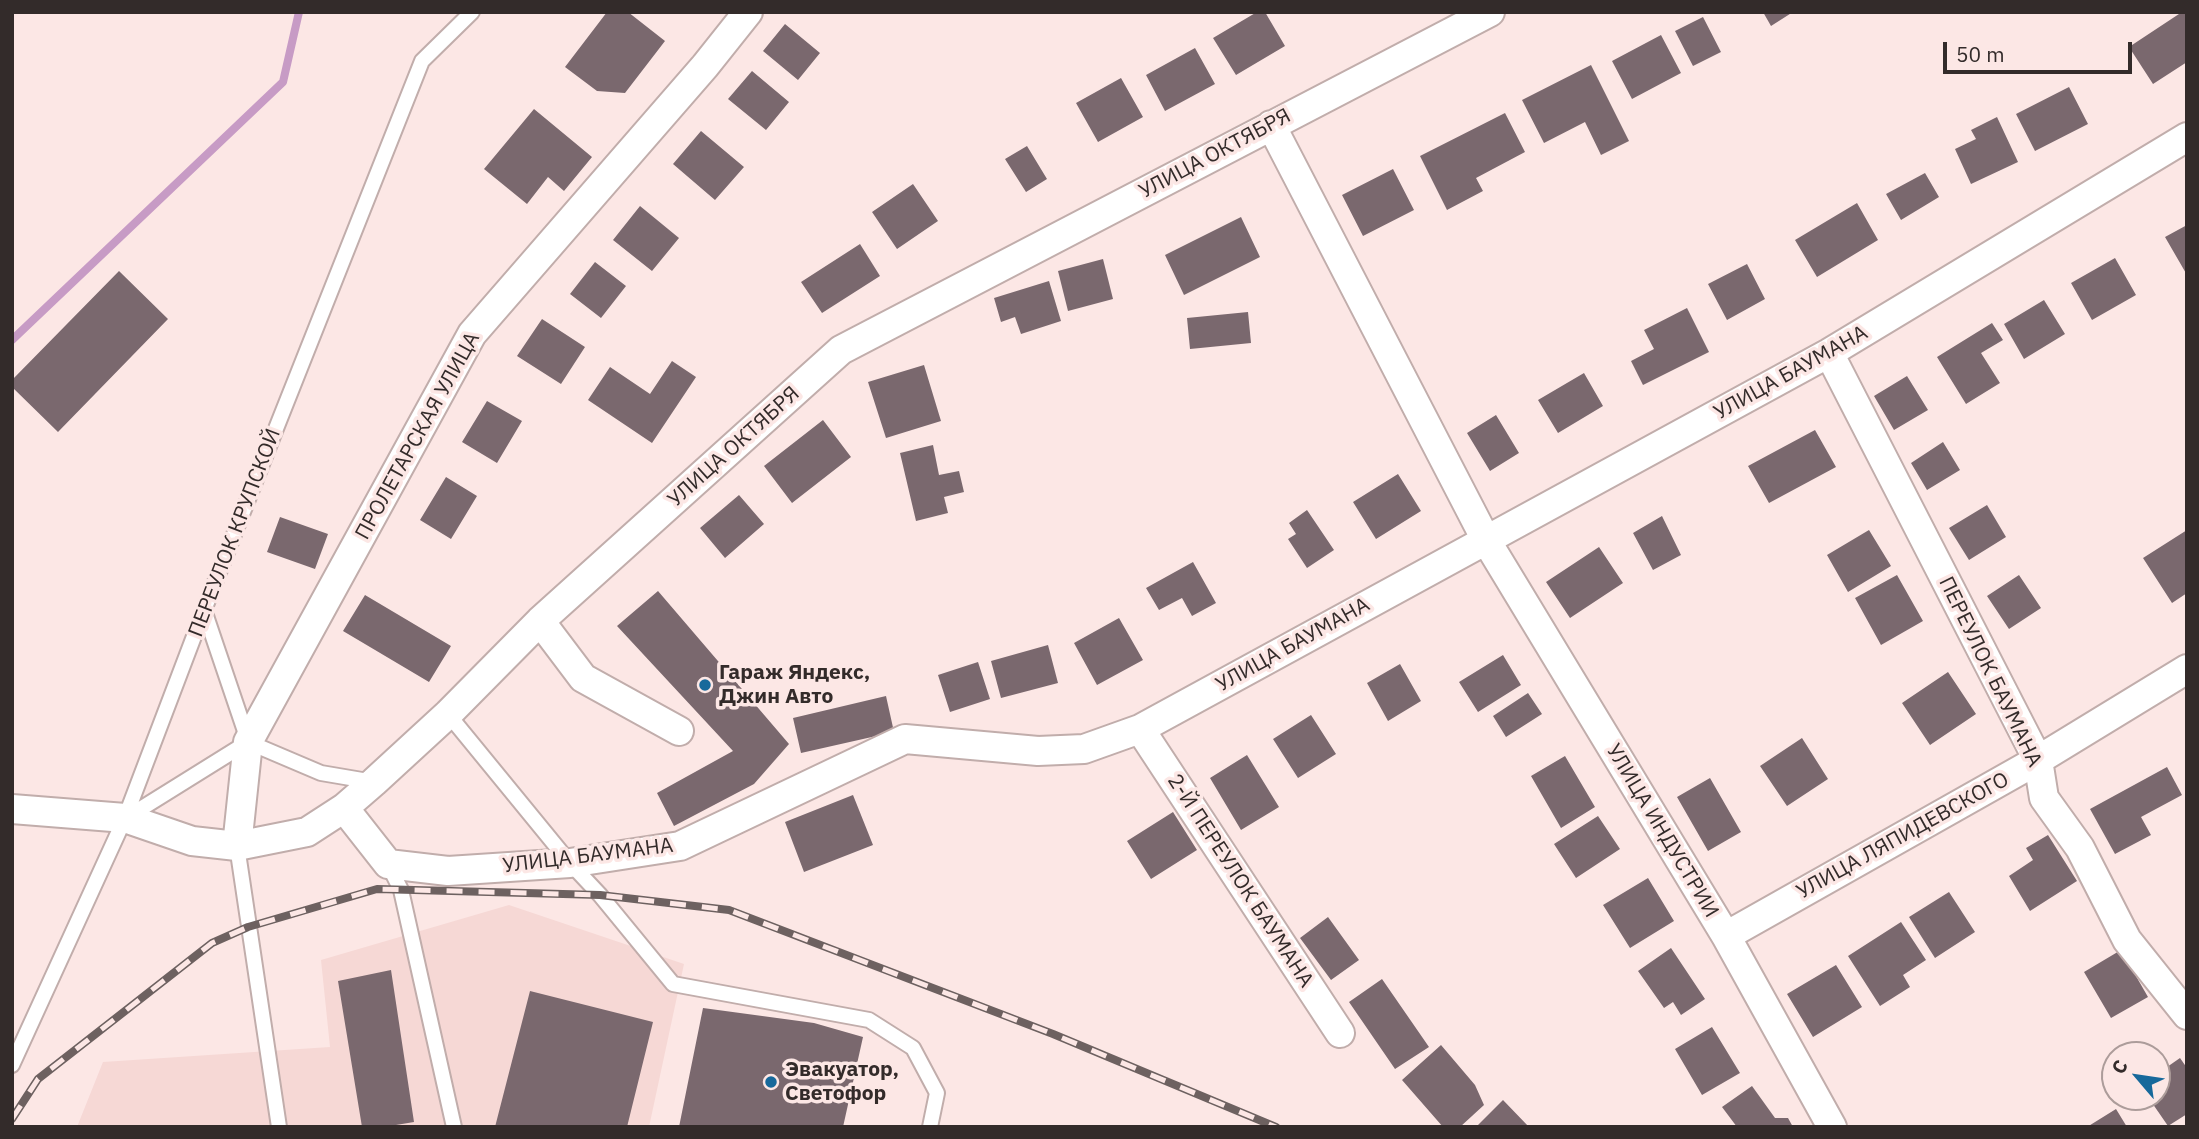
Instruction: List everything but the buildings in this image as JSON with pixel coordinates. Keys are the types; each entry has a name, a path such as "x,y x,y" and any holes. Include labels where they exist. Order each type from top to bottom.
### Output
{"street":[{"name":"ПРОЛЕТАРСКАЯ УЛИЦА","path":"237,846 248,741 472,334 705,66 748,12"},
{"name":"УЛИЦА ОКТЯБРЯ","path":"12,809 125,818 192,841 237,846 307,832 344,808 374,782 448,714 540,621 841,350 1490,12"},
{"name":"УЛИЦА ИНДУСТРИИ","path":"1271,125 1486,540 1726,936 1832,1127"},
{"name":"УЛИЦА БАУМАНА","path":"388,864 449,871 570,863 680,846 905,738 1038,751 1084,749 1140,729 1829,353 2187,137"},
{"name":"ПЕРЕУЛОК БАУМАНА","path":"1829,353 2038,760 2044,798 2080,848 2127,940 2187,1014"},
{"path":"540,621 583,678 679,731"},
{"name":"УЛИЦА ЛЯПИДЕВСКОГО","path":"1726,936 2038,760 2187,669"},
{"name":"2-Й ПЕРЕУЛОК БАУМАНА","path":"1140,729 1340,1033"},
{"path":"344,808 388,864"}],"lane":[{"name":"ПЕРЕУЛОК КРУПСКОЙ","path":"12,1065 125,818 204,610 422,61 472,12"},
{"path":"204,610 248,741 321,773 374,782"},
{"path":"448,714 673,984 869,1020 913,1048 937,1093 930,1127"},
{"path":"125,818 248,741"},
{"path":"237,846 279,1127"},
{"path":"388,864 401,890 454,1127"}],"shaded area":[{"path":"509,905 684,964 649,1127 77,1127 103,1062 330,1047 321,960"}],"waterway":[{"path":"12,340 283,82 299,12"}],"railway":[{"path":"12,1119 38,1079 212,943 248,927 377,889 600,895 729,910 1053,1034 1276,1127"}],"place":[{"name":"Гараж Яндекс, Джин Авто","path":"705,685"},
{"name":"Эвакуатор, Светофор","path":"771,1082"}]}
